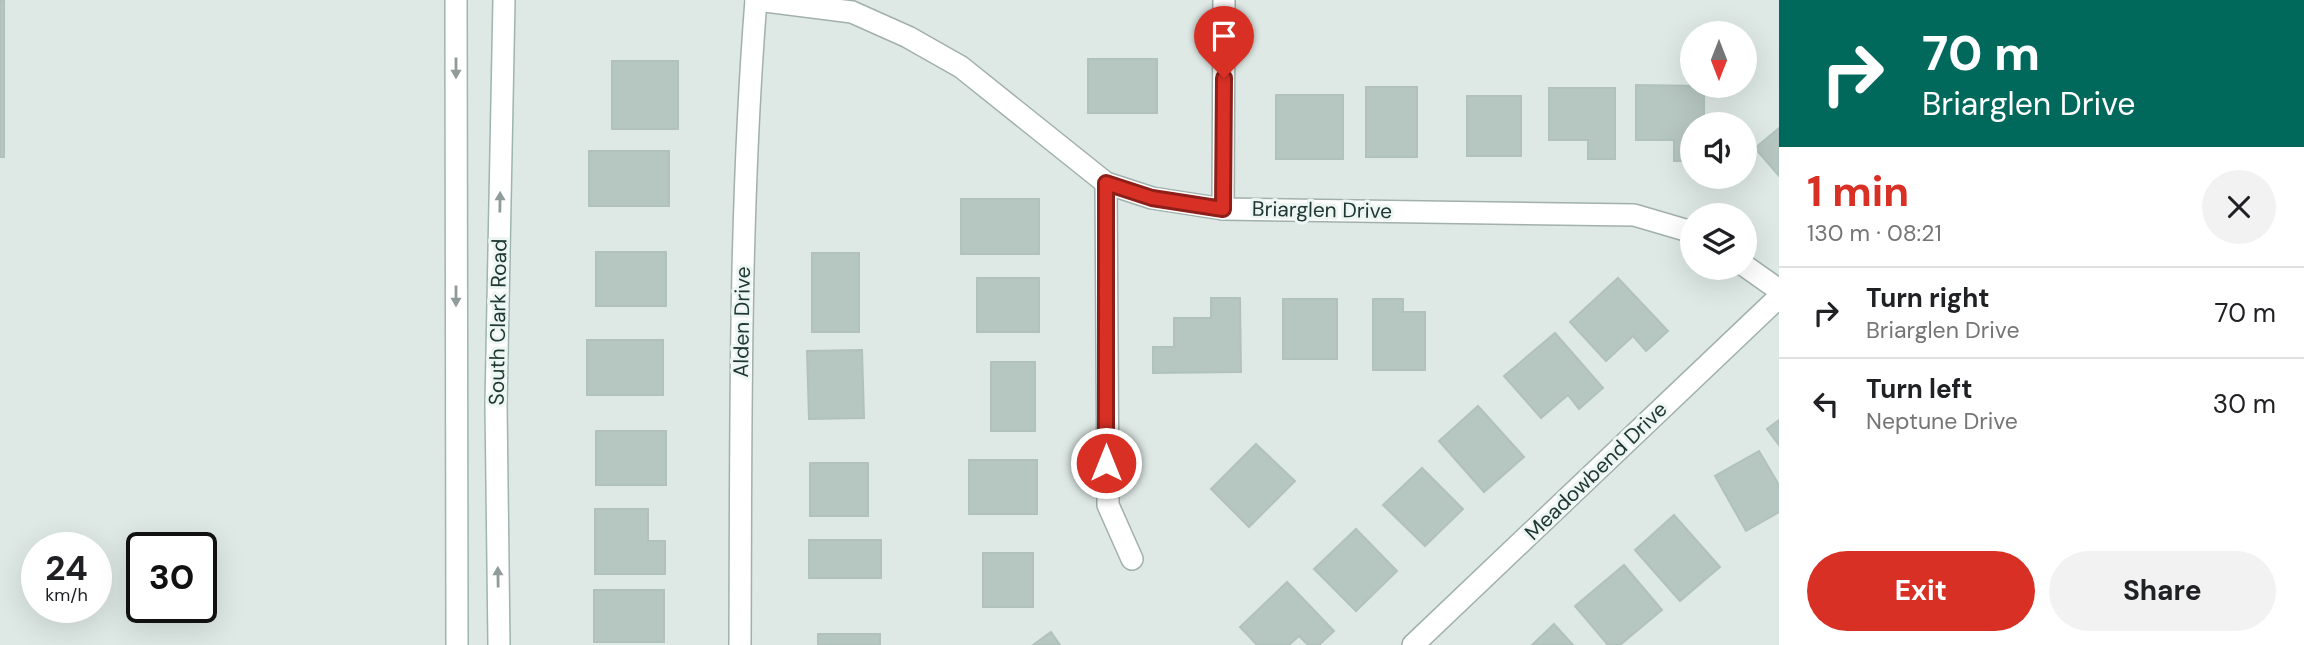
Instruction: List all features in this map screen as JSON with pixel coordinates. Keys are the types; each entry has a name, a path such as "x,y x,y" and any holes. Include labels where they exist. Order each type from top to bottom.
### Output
{"street":[{"name":"South Clark Road","path":"456,0 457,645"},
{"name":"South Clark Road","path":"499,645 496,404 504,0"},
{"name":"Briarglen Drive","path":"756,0 852,12 908,37 961,67 1106,183 1152,198 1223,209 1634,215 1680,228"},
{"name":"Alden Drive","path":"740,645 742,289 747,112 756,0"},
{"path":"1223,209 1224,0"},
{"path":"1106,183 1108,505 1132,559"},
{"path":"1757,274 1779,290"},
{"name":"Meadowbend Drive","path":"1413,645 1779,297"}],"building":[{"path":"0,1 4,1 4,157 0,157"},
{"path":"1088,59 1157,59 1157,113 1088,113"},
{"path":"612,61 678,61 678,129 612,129"},
{"path":"1636,85 1680,86 1680,98 1704,98 1704,112 1680,112 1680,161 1674,161 1674,140 1636,140"},
{"path":"1366,87 1417,87 1417,157 1366,157"},
{"path":"1549,88 1615,88 1615,159 1588,159 1588,140 1549,140"},
{"path":"1276,95 1343,95 1343,159 1276,159"},
{"path":"1467,96 1521,96 1521,156 1467,156"},
{"path":"1779,128 1779,176 1757,150 1757,146"},
{"path":"589,151 669,151 669,206 589,206"},
{"path":"961,199 1039,199 1039,254 961,254"},
{"path":"596,252 666,252 666,306 596,306"},
{"path":"812,253 859,253 859,332 812,332"},
{"path":"977,278 1039,278 1039,332 977,332"},
{"path":"1618,278 1668,331 1646,351 1633,336 1606,361 1570,322"},
{"path":"1211,298 1240,298 1241,372 1153,373 1153,347 1174,347 1174,318 1211,318"},
{"path":"1283,299 1337,299 1337,359 1283,359"},
{"path":"1373,299 1403,299 1403,312 1425,312 1425,370 1373,370"},
{"path":"1555,333 1603,388 1579,409 1568,395 1541,418 1504,376"},
{"path":"587,340 663,340 663,395 587,395"},
{"path":"862,350 864,418 809,419 807,351"},
{"path":"991,362 1035,362 1035,431 991,431"},
{"path":"1478,406 1524,457 1484,492 1439,441"},
{"path":"1779,420 1779,445 1767,429"},
{"path":"596,431 666,431 666,485 596,485"},
{"path":"1256,444 1295,481 1249,527 1211,489"},
{"path":"1759,451 1779,485 1779,512 1746,531 1715,476"},
{"path":"969,460 1037,460 1037,514 969,514"},
{"path":"810,463 868,463 868,516 810,516"},
{"path":"1422,468 1463,509 1425,546 1383,505"},
{"path":"595,509 648,509 648,541 665,541 665,574 595,574"},
{"path":"1674,515 1720,567 1680,601 1635,550"},
{"path":"1356,529 1397,571 1356,611 1314,569"},
{"path":"809,540 881,540 881,578 809,578"},
{"path":"983,553 1033,553 1033,607 983,607"},
{"path":"1624,565 1662,610 1620,645 1608,645 1575,606"},
{"path":"1287,582 1334,631 1319,645 1308,645 1299,636 1289,645 1257,645 1240,627"},
{"path":"594,590 664,590 664,642 594,642"},
{"path":"1554,624 1573,645 1532,645"},
{"path":"1051,632 1060,645 1033,645"},
{"path":"818,634 880,634 880,645 818,645"}],"route":[{"path":"1106,463 1106,183 1152,198 1223,209 1224,78"}]}
